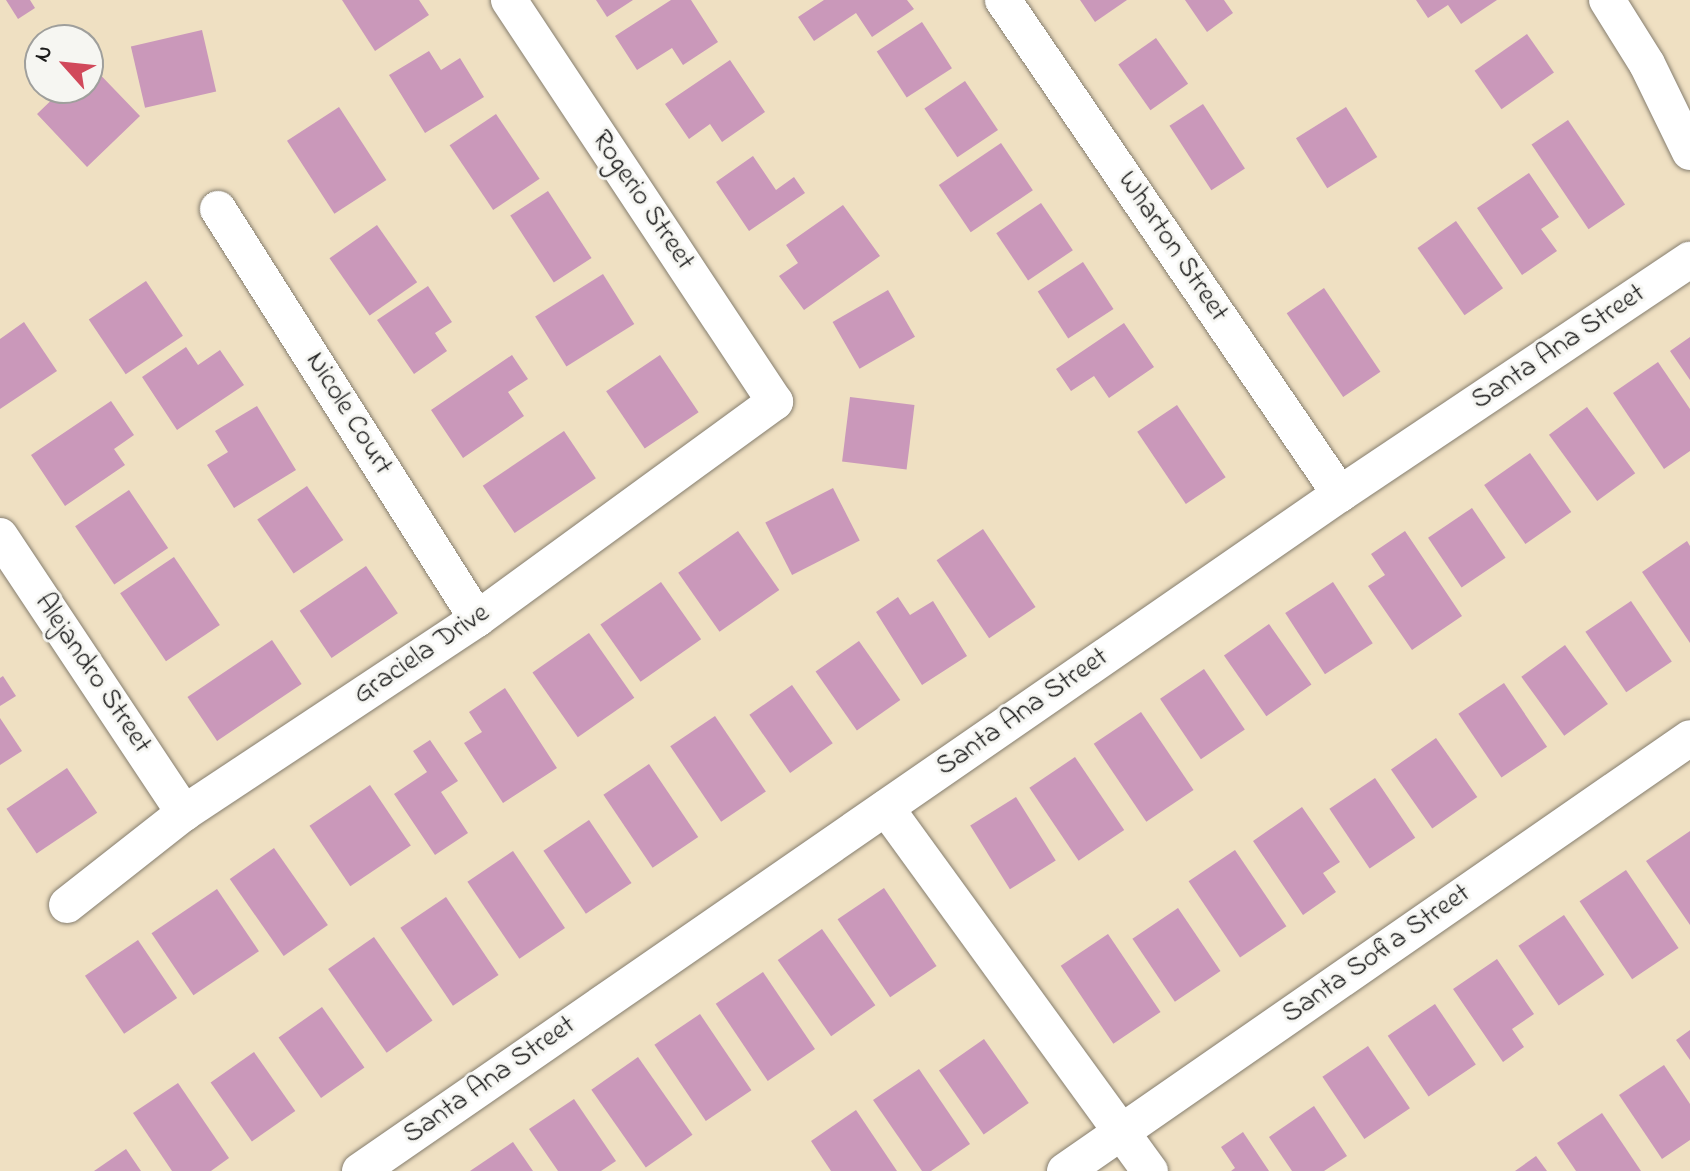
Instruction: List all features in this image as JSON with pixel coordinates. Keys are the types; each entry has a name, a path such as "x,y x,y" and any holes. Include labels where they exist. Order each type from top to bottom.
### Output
{"street":[{"name":"Rogerio Street","path":"509,0 775,402"},
{"name":"Wharton Street","path":"1003,0 1340,494"},
{"path":"1607,0 1647,64 1690,152"},
{"name":"Nicole Court","path":"218,209 477,619"},
{"name":"Santa Ana Street","path":"360,1171 1340,494 1690,260"},
{"name":"Graciela Drive","path":"67,905 184,813 477,619 775,402"},
{"name":"Alejandro Street","path":"0,536 184,813"},
{"name":"Santa Sofia Street","path":"1065,1171 1690,738"},
{"path":"886,808 1150,1171"}],"building":[{"path":"6,0 30,0 35,8 18,19"},
{"path":"342,0 419,0 429,15 375,51"},
{"path":"596,0 633,0 607,17"},
{"path":"671,0 691,0 718,42 683,65 672,48 637,70 615,36"},
{"path":"824,0 907,0 914,9 872,37 856,13 814,41 798,17"},
{"path":"1080,0 1127,0 1095,22"},
{"path":"1185,0 1224,0 1233,13 1207,32"},
{"path":"1416,0 1497,0 1461,24 1448,5 1428,18"},
{"path":"922,22 952,68 907,98 877,51"},
{"path":"202,30 216,91 145,108 131,46"},
{"path":"1527,34 1554,73 1502,109 1475,71"},
{"path":"1156,38 1188,84 1150,110 1118,64"},
{"path":"429,51 441,70 460,58 484,97 425,133 389,75"},
{"path":"730,60 765,112 722,142 710,124 689,139 665,104"},
{"path":"104,79 140,116 87,167 37,114 47,104 104,104"},
{"path":"965,81 998,130 957,157 924,108"},
{"path":"1203,104 1245,169 1211,190 1169,126"},
{"path":"339,107 386,180 334,214 287,141"},
{"path":"1346,107 1377,157 1327,188 1296,138"},
{"path":"496,114 540,179 493,210 450,145"},
{"path":"1568,120 1625,205 1589,229 1532,145"},
{"path":"1001,143 1033,190 971,232 939,185"},
{"path":"753,156 776,190 794,177 805,193 749,231 716,182"},
{"path":"1529,173 1559,217 1541,229 1557,251 1522,275 1477,208"},
{"path":"548,191 592,258 554,283 510,216"},
{"path":"1041,203 1073,250 1028,280 996,233"},
{"path":"843,205 880,256 804,310 779,276 798,263 786,245"},
{"path":"1456,221 1503,288 1465,315 1417,248"},
{"path":"377,225 417,282 370,316 329,258"},
{"path":"1083,262 1113,309 1068,338 1038,291"},
{"path":"603,274 634,324 566,366 535,316"},
{"path":"146,281 183,336 126,374 89,320"},
{"path":"428,286 452,322 435,333 447,351 414,374 377,320"},
{"path":"1324,288 1380,372 1343,397 1287,313"},
{"path":"888,290 915,337 860,369 833,322"},
{"path":"24,322 57,371 0,409 0,339"},
{"path":"1124,323 1154,367 1109,398 1094,376 1071,391 1056,369"},
{"path":"1690,337 1690,380 1670,351"},
{"path":"186,347 198,365 220,350 244,385 177,430 142,377"},
{"path":"512,355 528,379 508,392 524,416 463,458 431,410"},
{"path":"660,355 699,412 645,449 606,391"},
{"path":"1658,362 1690,409 1690,451 1664,469 1613,393"},
{"path":"850,397 915,405 907,469 842,462"},
{"path":"111,401 134,435 114,449 125,465 65,506 31,455"},
{"path":"1177,405 1226,477 1186,504 1137,432"},
{"path":"257,406 296,470 234,508 207,465 228,452 215,431"},
{"path":"1587,407 1635,473 1597,501 1549,435"},
{"path":"564,431 596,478 515,533 483,486"},
{"path":"1530,453 1571,512 1525,544 1484,485"},
{"path":"307,486 343,540 294,573 257,520"},
{"path":"833,488 860,541 792,575 765,523"},
{"path":"129,490 168,548 114,584 75,526"},
{"path":"1472,508 1506,558 1462,587 1428,538"},
{"path":"983,529 1036,607 989,638 937,560"},
{"path":"738,531 779,590 719,632 678,573"},
{"path":"1405,531 1462,616 1412,650 1368,586 1385,575 1371,554"},
{"path":"1687,541 1690,546 1690,643 1642,572"},
{"path":"174,557 220,625 166,661 120,593"},
{"path":"366,566 398,613 332,658 300,611"},
{"path":"661,582 701,639 641,682 600,624"},
{"path":"1333,582 1373,643 1325,674 1285,613"},
{"path":"898,597 910,615 933,601 967,656 922,685 876,612"},
{"path":"1631,601 1672,662 1626,692 1585,632"},
{"path":"1269,624 1311,685 1266,716 1224,656"},
{"path":"589,633 634,698 578,737 532,673"},
{"path":"272,640 302,684 217,741 187,697"},
{"path":"859,641 900,700 857,730 816,671"},
{"path":"1565,645 1608,704 1564,736 1521,677"},
{"path":"1204,669 1245,730 1201,759 1160,699"},
{"path":"3,676 16,696 0,706 0,678"},
{"path":"1504,683 1547,747 1501,778 1458,714"},
{"path":"792,685 833,743 790,773 749,715"},
{"path":"505,688 557,768 503,803 464,743 482,732 469,712"},
{"path":"1141,712 1194,790 1146,822 1094,744"},
{"path":"715,716 766,791 721,822 670,746"},
{"path":"0,718 22,751 0,765"},
{"path":"1436,738 1477,797 1432,829 1391,770"},
{"path":"430,740 458,781 441,792 468,833 435,855 394,794 427,772 413,751"},
{"path":"1075,757 1124,830 1079,861 1029,788"},
{"path":"649,764 698,837 653,868 603,795"},
{"path":"67,768 97,813 37,854 6,809"},
{"path":"1375,778 1415,838 1370,868 1329,809"},
{"path":"370,785 411,846 350,886 309,826"},
{"path":"1016,797 1056,861 1010,889 970,826"},
{"path":"1302,807 1340,862 1323,873 1336,892 1303,915 1253,841"},
{"path":"589,820 631,883 586,914 543,851"},
{"path":"1690,831 1690,925 1646,861"},
{"path":"274,848 328,925 284,956 230,879"},
{"path":"1235,850 1286,926 1240,958 1189,881"},
{"path":"513,851 565,928 519,959 467,882"},
{"path":"1626,870 1679,948 1632,979 1580,901"},
{"path":"884,888 937,966 890,997 838,919"},
{"path":"217,889 259,951 193,995 152,933"},
{"path":"446,897 499,975 453,1006 400,928"},
{"path":"1178,908 1220,971 1175,1002 1132,939"},
{"path":"1564,915 1604,975 1559,1005 1518,946"},
{"path":"822,929 875,1005 831,1036 778,960"},
{"path":"1108,934 1161,1012 1113,1044 1061,966"},
{"path":"374,937 433,1021 387,1053 328,969"},
{"path":"138,940 177,998 124,1034 85,976"},
{"path":"1497,959 1534,1014 1512,1029 1524,1047 1503,1062 1453,989"},
{"path":"763,972 815,1049 768,1081 716,1004"},
{"path":"1435,1004 1476,1065 1429,1096 1388,1036"},
{"path":"322,1007 364,1068 321,1098 279,1037"},
{"path":"700,1014 751,1090 706,1121 654,1045"},
{"path":"1690,1030 1690,1060 1676,1040"},
{"path":"984,1039 1029,1103 984,1134 939,1071"},
{"path":"1368,1046 1410,1108 1364,1139 1322,1077"},
{"path":"254,1052 295,1111 252,1141 211,1082"},
{"path":"638,1057 692,1135 646,1168 591,1090"},
{"path":"1664,1065 1690,1104 1690,1140 1662,1159 1619,1095"},
{"path":"919,1069 970,1144 931,1171 922,1171 873,1100"},
{"path":"178,1083 229,1158 211,1171 172,1171 133,1113"},
{"path":"574,1099 616,1161 601,1171 558,1171 529,1129"},
{"path":"1314,1106 1347,1156 1324,1171 1292,1171 1269,1137"},
{"path":"856,1110 897,1171 831,1171 811,1141"},
{"path":"1602,1113 1641,1171 1576,1171 1557,1143"},
{"path":"1243,1132 1269,1171 1231,1171 1235,1168 1221,1147"},
{"path":"513,1142 533,1171 470,1171"},
{"path":"126,1149 141,1171 94,1171"},
{"path":"1536,1156 1547,1171 1515,1171"}]}
